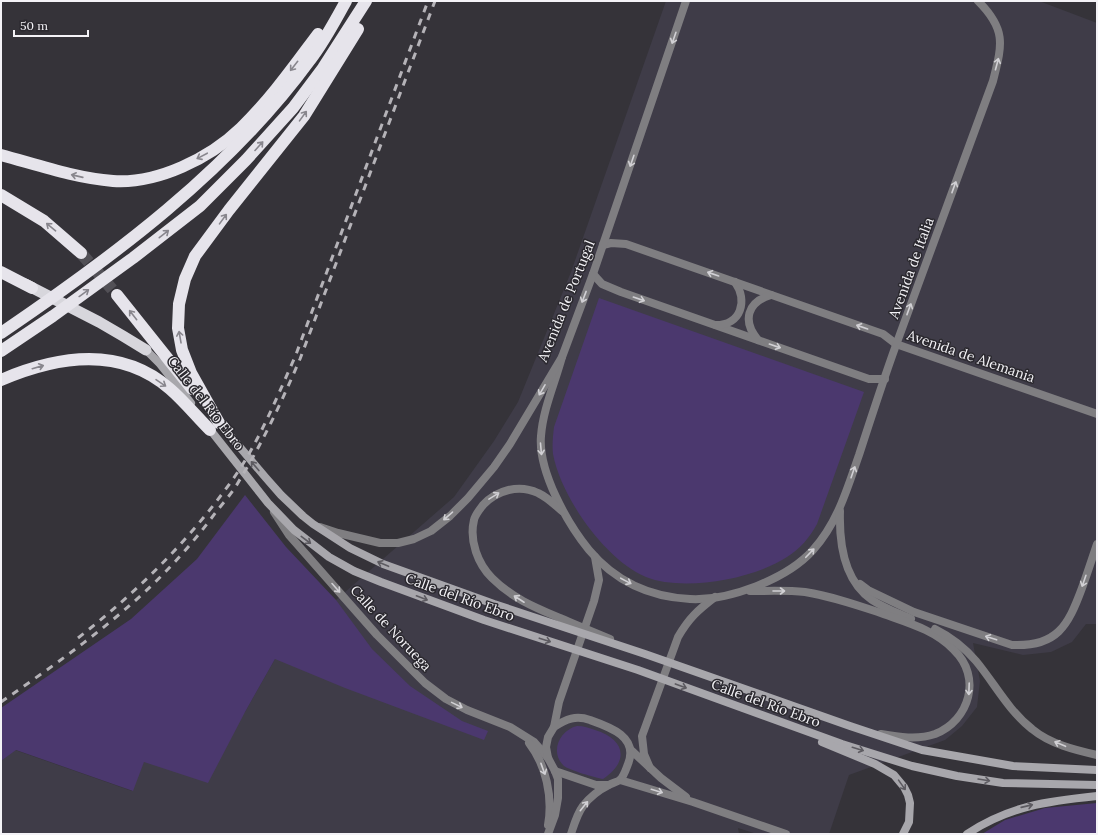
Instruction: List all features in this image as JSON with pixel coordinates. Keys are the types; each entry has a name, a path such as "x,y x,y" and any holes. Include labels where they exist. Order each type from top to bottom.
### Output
{"highway":[{"path":"1,155 79,177 114,181 144,179 177,170 209,153 241,128 274,92 343,1"},
{"path":"1,332 20,315 118,246 198,184 281,97 310,60 346,1"},
{"path":"1,351 53,316 133,258 200,206 246,160 293,108 323,68 366,1"},
{"path":"215,426 182,350 178,328 179,304 185,279 195,256 304,116 344,53 374,1"},
{"path":"1,195 44,221 80,253"},
{"path":"1,268 32,288"},
{"path":"1,272 99,322 146,350"},
{"path":"117,295 192,389"},
{"path":"1,323 20,315"},
{"path":"1,380 39,366 61,362 84,359 126,363 170,388 215,426"}],"main road":[{"name":"Calle del Río Ebro","path":"146,350 215,426 281,495 313,524 350,548 383,564 494,604 645,654 922,750 1013,766 1097,770"},
{"name":"Calle del Río Ebro","path":"146,350 172,369 192,389 215,426 268,503 294,530 329,557 354,571 477,618 638,670 842,744 912,766 957,776 1003,783 1097,785"},
{"path":"755,713 875,764 894,775 906,791 910,803 909,822 904,834"},
{"path":"967,834 976,828 1018,808 1049,801 1097,796"}],"street":[{"name":"Avenida de Portugal","path":"313,524 338,533 380,543 398,543 414,539 431,531 450,516 468,498 494,467 510,444 562,356 593,274 686,1"},
{"name":"Avenida de Italia","path":"840,509 896,344 993,81 999,57 1000,35 994,20 978,1"},
{"name":"Avenida de Alemania","path":"603,245 611,243 626,244 882,334 896,344 1097,414"},
{"path":"593,274 602,284 610,289 870,379 885,379"},
{"path":"715,325 721,325 733,320 740,310 742,302 741,294 735,282"},
{"path":"759,340 751,330 748,320 749,312 756,302 771,295"},
{"path":"562,356 546,408 541,444 543,462 546,472 566,515 583,542 595,557 619,578 656,594 696,599 716,597 758,586 777,577 806,558 824,537 840,509"},
{"path":"566,515 547,498 538,492 527,489 508,490 489,498 474,518 472,530 475,550 481,563 493,579 522,602 645,654"},
{"name":"Calle de Noruega","path":"268,503 289,535 377,635 425,683 446,699 467,710 510,727 534,742 548,758"},
{"path":"840,509 842,553 853,579 861,590 872,600 888,609 929,626 962,646 976,662 1014,713 1033,730 1071,749 1097,755"},
{"path":"853,579 868,590 914,612 1012,645 1026,646 1037,644 1054,636 1065,626 1074,612 1097,544"},
{"path":"547,834 555,815 558,798 558,779 556,771 548,758 546,747 548,737 554,727 559,702 594,601 599,580 595,557"},
{"path":"740,591 804,592 825,595 926,630 947,644 962,659 969,678 970,692 966,707 957,719 946,729 934,734 920,737 901,737 850,726"},
{"path":"650,768 646,760 642,736 678,637 686,623 696,612 716,597"},
{"path":"554,727 571,718 583,717 609,727 628,742 632,751 650,768 677,791 693,802"},
{"path":"570,834 583,806 608,785 620,780 626,770 632,751 645,726"},
{"name":"Calle de Noruega","path":"524,736 539,759 546,777 549,802 547,834"},
{"path":"556,771 596,785 608,785"},
{"path":"620,780 693,802 786,834"}],"shaded area":[{"path":"666,1 1039,1 1097,23 1097,624 1086,624 1072,642 1051,652 1023,655 973,643 980,681 977,707 962,726 945,740 849,775 829,834 757,834 738,828 739,834 1,834 1,761 15,750 132,791 144,761 245,712 275,659 336,600 454,497 494,441 518,402 571,272"},
{"path":"599,298 864,392 817,524 811,534 792,554 773,565 738,577 698,583 661,581 646,577 631,569 615,557 587,525 565,489 553,454 553,440 554,427"},
{"path":"245,495 286,547 336,600 372,649 410,686 462,721 488,731 484,740 345,688 275,659 208,783 144,762 133,791 16,750 1,761 1,708 131,619 197,559"},
{"path":"577,726 589,728 605,734 613,739 618,745 620,758 617,765 612,772 603,779 571,770 564,766 557,754 558,742 561,737 571,728"},
{"path":"1097,803 1097,834 982,834 1005,820 1045,808"}],"tunnel":[{"path":"81,253 117,295"}],"railway":[{"path":"78,638 100,621 141,584 199,524 233,479 251,450 267,420 295,357 428,1"},
{"path":"1,702 90,638 152,585 194,540 237,485 272,421 300,359 435,1"}]}
